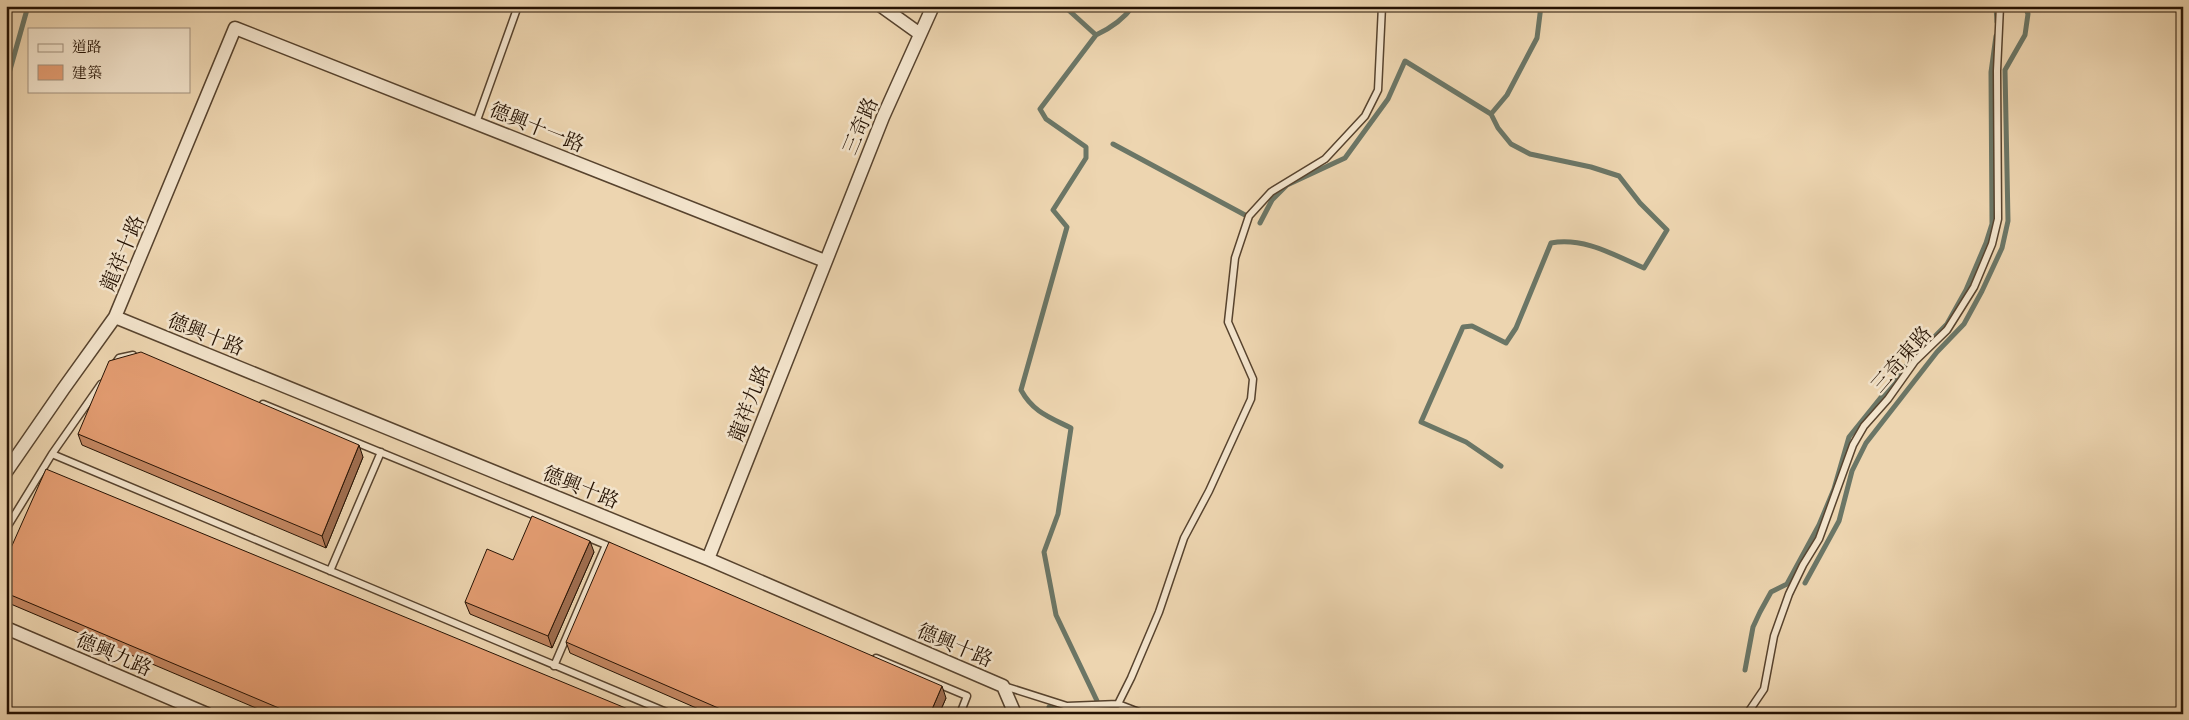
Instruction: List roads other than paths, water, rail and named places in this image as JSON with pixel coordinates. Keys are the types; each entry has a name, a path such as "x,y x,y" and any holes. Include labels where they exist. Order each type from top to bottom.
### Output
{"street":[{"path":"881,6 920,34"},
{"name":"三奇路","path":"825,261 883,117 933,6"},
{"name":"德興十一路","path":"235,28 825,261"},
{"name":"龍祥十路","path":"6,472 115,317 235,28"},
{"name":"龍祥九路","path":"708,559 825,261"},
{"name":"德興十路","path":"115,317 708,559 1003,686 1015,714"},
{"name":"德興九路","path":"6,628 207,714"}],"lane":[{"path":"476,123 518,6"},
{"path":"1118,704 1159,612 1184,538 1209,491 1251,399 1253,379 1228,322 1235,258 1249,216 1271,192 1325,160 1365,116 1378,90 1382,6"},
{"name":"三奇東路","path":"1747,714 1764,689 1774,636 1789,594 1802,565 1819,539 1853,445 1864,426 1888,400 1915,362 1947,330 1974,287 1992,244 1998,219 1997,71 2000,6"},
{"path":"6,529 52,454 119,358 139,354"},
{"path":"256,401 615,549"},
{"path":"330,571 381,452"},
{"path":"52,454 671,714"},
{"path":"554,666 606,545"},
{"path":"868,654 967,696 960,714"},
{"path":"1003,686 1068,706 1118,704 1144,714"}],"waterway":[{"path":"6,84 28,6"},
{"path":"1064,6 1096,35"},
{"path":"1099,705 1056,615 1044,552 1058,514 1071,428 1036,409 1021,390 1067,227 1053,210 1086,158 1086,147 1046,119 1040,109 1096,35 1116,23 1133,6"},
{"path":"1501,466 1466,442 1421,422 1463,327 1472,326 1506,343 1516,328 1551,243 1575,243 1599,248 1644,268 1667,230 1640,203 1619,176 1591,167 1530,154 1511,144 1498,128 1491,114 1507,95 1537,38 1541,6"},
{"path":"1996,6 1997,22"},
{"path":"1805,583 1839,521 1852,471 1866,443 1937,352 1964,324 2002,248 2008,221 2005,70 2025,35 2028,14 2025,6"},
{"path":"1745,670 1753,627 1771,592 1787,584 1819,525 1834,489 1849,437 1907,365 1947,324 1966,290 1986,243 1992,224 1991,72 1996,36"},
{"path":"1260,223 1272,200 1287,185 1345,158 1388,99 1405,61 1491,114"},
{"path":"1113,144 1245,215"},
{"path":"1049,707 1067,714"}]}
